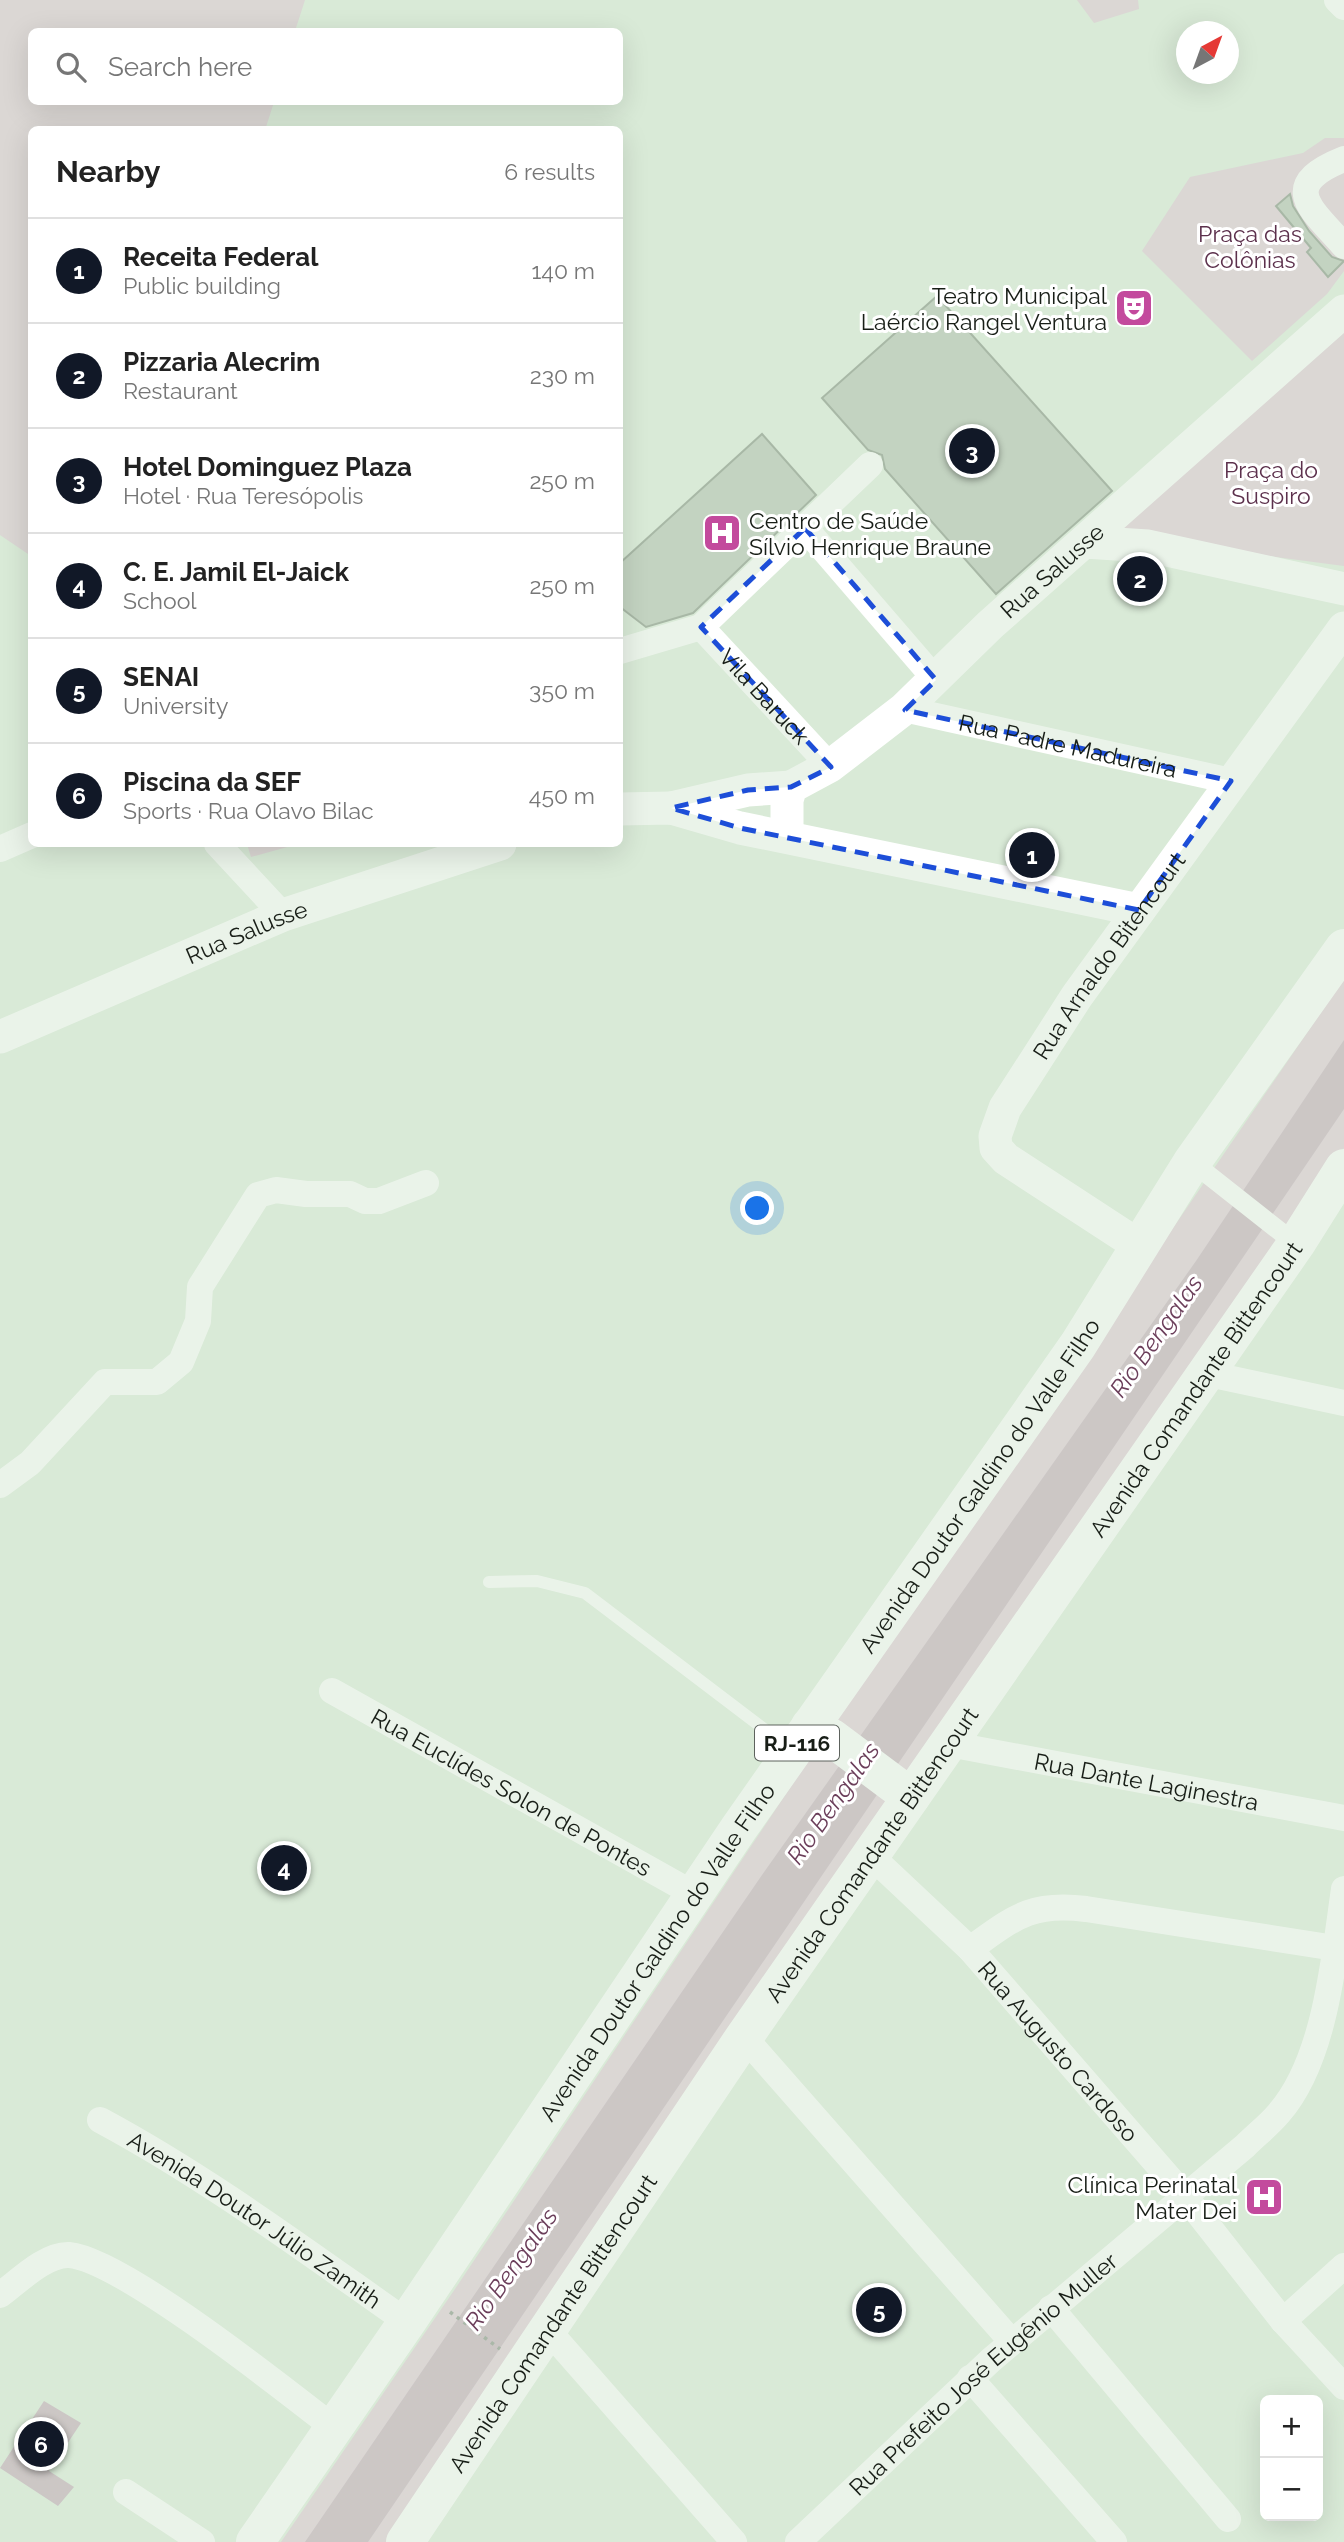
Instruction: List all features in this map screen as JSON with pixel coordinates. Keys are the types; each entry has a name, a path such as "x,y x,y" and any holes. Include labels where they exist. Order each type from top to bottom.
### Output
{"main road":[{"name":"Avenida Doutor Galdino do Valle Filho","path":"255,2542 417,2308 694,1894 811,1738 1078,1345 1192,1162 1344,948"},
{"name":"Avenida Comandante Bittencourt","path":"407,2541 546,2328 871,1856 903,1791 948,1745 1296,1244 1344,1168"},
{"path":"811,1738 903,1791"}],"street":[{"path":"1337,0 1344,7"},
{"path":"1344,159 1316,176 1305,190 1304,199 1316,217 1344,246"},
{"name":"Rua Salusse","path":"792,787 830,766 904,709 990,625 1344,311"},
{"path":"623,650 701,627 870,465"},
{"path":"805,528 936,680"},
{"path":"1084,542 1148,546 1344,589"},
{"name":"Vila Baruck","path":"701,627 830,766"},
{"name":"Rua Arnaldo Bitencourt","path":"1141,1247 1006,1159 996,1148 995,1136 1005,1108 1019,1084 1077,996 1344,628"},
{"name":"Rua Padre Madureira","path":"904,709 1231,781"},
{"path":"623,809 671,808 748,790 792,787 787,800 787,836"},
{"path":"671,808 740,828 1139,910"},
{"path":"0,849 28,837"},
{"path":"220,847 283,915"},
{"name":"Rua Salusse","path":"0,1037 283,915 491,847"},
{"path":"1192,1162 1296,1244"},
{"path":"0,1485 30,1463 105,1382 157,1382 181,1362 198,1321 200,1287 258,1195 276,1190 306,1194 350,1194 365,1201 379,1201 426,1183"},
{"path":"1204,1373 1344,1403"},
{"name":"Rua Euclídes Solon de Pontes","path":"332,1691 694,1894"},
{"name":"Rua Dante Laginestra","path":"948,1745 1344,1818"},
{"name":"Rua Augusto Cardoso","path":"871,1856 970,1949 1184,2195 1283,2320 1344,2387"},
{"name":"Rua Prefeito José Eugênio Muller","path":"798,2542 970,2378 1245,2146 1280,2112 1301,2078 1316,2037 1335,1948 1344,1889"},
{"path":"970,1949 1009,1922 1049,1906 1086,1909 1335,1948"},
{"path":"744,2037 1012,2342"},
{"name":"Avenida Doutor Júlio Zamith","path":"100,2120 155,2151 245,2209 417,2308"},
{"path":"0,2295 47,2261 67,2255 90,2261 140,2288 260,2371 333,2427"},
{"path":"1283,2320 1344,2266"},
{"path":"1051,2308 1228,2519"},
{"path":"546,2328 734,2542"},
{"path":"970,2378 1114,2542"},
{"path":"126,2492 202,2542"}],"lane":[{"path":"489,1582 537,1581 584,1593 811,1738"}],"path":[{"path":"417,2308 521,2365"}],"highlighted area":[{"path":"805,528 936,680 905,710 1231,781 1139,910 740,828 671,808 748,790 791,787 831,767 701,627"}],"green space":[{"path":"0,0 305,0 296,28 28,28 28,105 273,105 266,126 28,126 28,554 0,535"},
{"path":"1077,0 1138,0 1139,9 1094,23"},
{"name":"Praça das Colônias","path":"1325,138 1344,138 1344,271 1327,294 1252,361 1142,251 1190,177 1303,153"},
{"name":"Praça do Suspiro","path":"1344,319 1344,566 1104,534"},
{"path":"248,847 287,847 251,857"},
{"path":"1344,979 1344,1148 1299,1215 386,2542 281,2542 453,2292 840,1713"}],"water":[{"name":"Rio Bengalas","path":"1344,1040 1344,1109 368,2542 305,2542 762,1875 1196,1261"},
{"path":"44,2401 81,2423 49,2471 74,2487 58,2506 0,2468"}],"building":[{"path":"1290,194 1293,206 1309,231 1332,257 1344,261 1328,277 1307,252 1311,248 1276,206"},
{"path":"937,296 1112,491 996,594 885,469 882,455 868,450 822,398"},
{"name":"Centro de Saúde Sílvio Henrique Braune","path":"762,434 816,495 693,613 646,627 623,609 623,560"}],"place":[{"name":"Teatro Municipal Laércio Rangel Ventura","path":"1134,308"},
{"name":"Hotel Dominguez Plaza","path":"972,451"},
{"name":"Centro de Saúde Sílvio Henrique Braune","path":"722,533"},
{"name":"Pizzaria Alecrim","path":"1140,579"},
{"name":"Receita Federal","path":"1032,855"},
{"name":"C. E. Jamil El-Jaick","path":"284,1868"},
{"name":"Clínica Perinatal Mater Dei","path":"1264,2197"},
{"name":"SENAI","path":"879,2310"},
{"name":"Piscina da SEF","path":"41,2444"}]}
